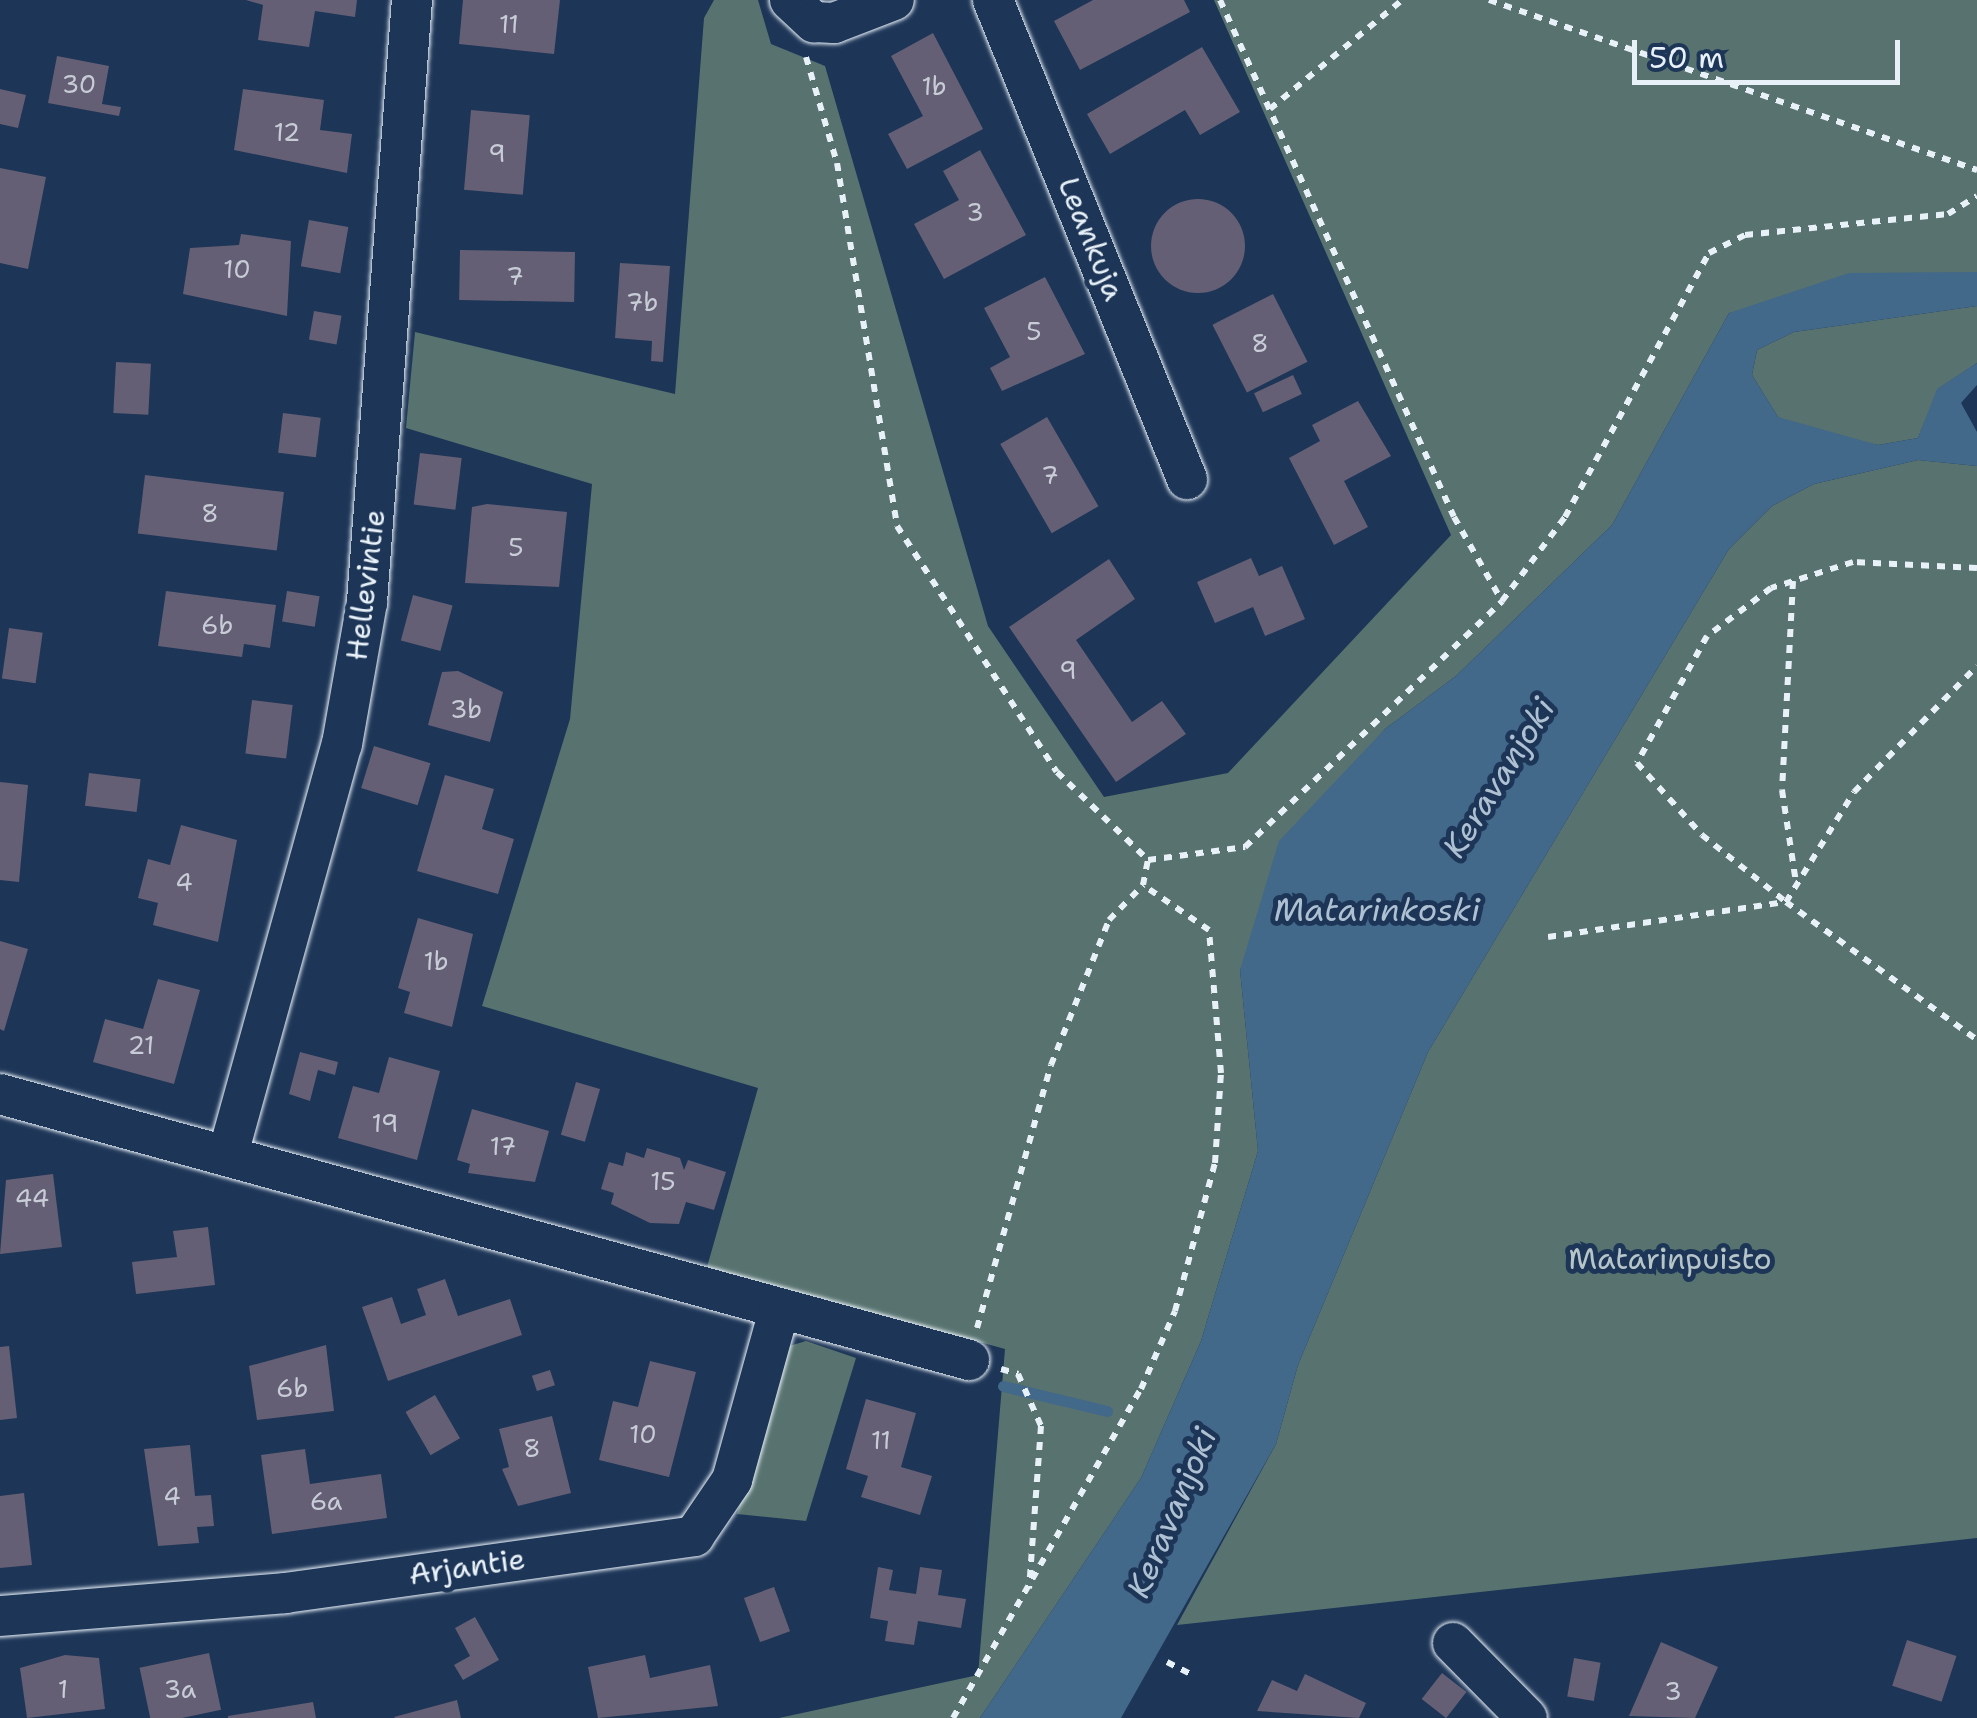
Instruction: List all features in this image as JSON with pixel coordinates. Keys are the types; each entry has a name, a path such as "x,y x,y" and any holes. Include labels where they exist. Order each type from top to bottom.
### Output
{"street":[{"name":"Hellevintie","path":"228,1154 342,744 366,602 412,0"},
{"path":"802,11 854,19 894,0"},
{"name":"Leankuja","path":"993,0 1187,479"},
{"path":"0,1094 689,1280 778,1314 968,1360"},
{"name":"Arjantie","path":"0,1616 284,1592 694,1536 732,1480 778,1314"},
{"path":"1453,1643 1527,1718"}],"path":[{"path":"1220,0 1454,517 1502,601"},
{"path":"1270,109 1402,0"},
{"path":"1489,0 1977,170"},
{"path":"802,11 806,60 837,163 897,526 1057,772 1148,860"},
{"path":"1148,860 1244,847 1502,601 1565,517 1709,252 1744,236 1948,214 1977,196"},
{"path":"1977,568 1852,562 1793,581 1707,636 1637,763 1702,834 1786,902 1977,1040"},
{"path":"1793,581 1782,790 1797,885"},
{"path":"1548,937 1786,902 1854,792 1977,666"},
{"path":"1028,1593 1041,1426 1018,1374 968,1360 1051,1065 1108,920 1143,885 1148,860"},
{"path":"953,1718 1028,1593 1162,1342 1215,1163 1221,1073 1209,930 1143,885"},
{"path":"1166,1662 1194,1676"}],"green space":[{"path":"714,0 758,0 771,44 825,66 988,626 1104,797 1228,773 1451,535 1214,0 1977,0 1977,272 1729,313 1612,525 1456,676 1385,729 1338,784 1240,970 1258,1151 1201,1341 1141,1478 980,1718 779,1718 978,1675 1005,1349 707,1267 758,1088 482,1006 570,719 592,484 406,428 415,332 675,394 704,18"},
{"path":"1977,306 1977,363 1938,389 1918,438 1878,445 1809,431 1778,417 1752,375 1757,350 1794,332"},
{"name":"Matarinpuisto","path":"1918,460 1977,466 1977,1538 1177,1625 1276,1444 1298,1365 1428,1052 1729,549 1772,506 1814,484"},
{"path":"806,1341 856,1358 806,1521 737,1514 786,1347"}],"water":[{"name":"Matarinkoski","path":"1977,272 1977,306 1794,332 1757,350 1752,375 1778,417 1878,445 1918,438 1937,389 1977,363 1977,385 1961,403 1977,432 1977,466 1918,460 1814,484 1772,506 1729,549 1428,1052 1298,1365 1276,1444 1121,1718 980,1718 1141,1478 1201,1341 1258,1151 1240,970 1279,841 1385,729 1456,676 1612,525 1729,313 1849,273"}],"building":[{"path":"246,0 357,0 355,17 315,11 309,47 258,40 263,5"},
{"path":"463,0 560,0 554,54 459,44"},
{"path":"1093,0 1184,0 1190,12 1080,70 1054,21"},
{"path":"933,33 983,129 907,169 888,134 923,116 891,56"},
{"path":"1202,47 1240,112 1200,135 1185,110 1110,154 1087,114"},
{"path":"57,56 109,66 102,104 121,107 119,116 48,103"},
{"path":"0,89 26,95 18,128 0,124"},
{"path":"243,89 324,100 320,130 352,134 347,173 234,150"},
{"path":"471,110 530,115 523,195 464,190"},
{"path":"980,150 1026,235 944,279 914,224 959,200 943,171"},
{"path":"0,168 46,177 28,269 0,263"},
{"path":"1189,199 1207,199 1232,212 1242,228 1242,264 1232,280 1207,293 1189,293 1164,280 1151,255 1151,237 1164,212"},
{"path":"309,220 348,227 340,273 301,266"},
{"path":"241,234 291,241 287,316 183,294 190,248 239,245"},
{"path":"460,250 575,252 574,302 459,300"},
{"path":"620,263 670,266 663,362 651,361 652,341 615,338"},
{"path":"1045,277 1085,354 1002,391 990,368 1010,357 984,308"},
{"path":"1273,294 1308,362 1247,393 1212,325"},
{"path":"314,311 342,316 337,344 309,340"},
{"path":"116,362 151,364 148,415 113,413"},
{"path":"1293,375 1302,394 1263,412 1254,393"},
{"path":"1358,401 1391,456 1344,481 1368,527 1334,545 1289,458 1320,441 1312,425"},
{"path":"283,413 321,418 316,457 278,453"},
{"path":"1047,417 1098,506 1052,533 1000,444"},
{"path":"420,453 462,458 455,510 414,505"},
{"path":"145,475 284,492 277,551 138,534"},
{"path":"487,504 567,512 559,587 465,583 472,507"},
{"path":"1251,558 1259,576 1282,566 1305,619 1265,636 1253,607 1215,623 1197,582"},
{"path":"1109,559 1135,599 1076,640 1132,722 1162,701 1186,734 1116,782 1009,627"},
{"path":"166,591 276,605 270,648 244,644 242,657 158,646"},
{"path":"287,591 320,596 315,627 282,622"},
{"path":"413,595 453,606 440,651 401,640"},
{"path":"9,628 43,633 36,683 2,679"},
{"path":"458,671 503,692 490,742 428,725 442,672"},
{"path":"252,700 293,705 286,759 245,754"},
{"path":"374,746 430,763 418,805 361,788"},
{"path":"89,773 141,779 137,812 85,806"},
{"path":"445,775 494,789 482,829 514,839 498,894 417,871"},
{"path":"0,782 28,785 19,882 0,880"},
{"path":"181,825 237,840 218,942 153,925 158,903 138,898 148,859 170,865"},
{"path":"418,918 473,934 452,1027 404,1013 410,992 398,988"},
{"path":"0,941 28,949 4,1031 0,1029"},
{"path":"158,979 200,990 174,1084 93,1062 105,1019 143,1029"},
{"path":"300,1052 338,1062 335,1075 318,1070 310,1101 289,1094"},
{"path":"389,1057 440,1071 417,1160 338,1138 353,1086 379,1093"},
{"path":"576,1082 600,1089 585,1142 561,1135"},
{"path":"472,1109 549,1131 535,1182 468,1173 470,1164 457,1160"},
{"path":"647,1148 680,1158 684,1170 688,1160 726,1172 714,1210 686,1202 679,1224 650,1223 611,1204 614,1193 601,1189 609,1162 623,1166 626,1152 644,1158"},
{"path":"53,1174 62,1247 0,1254 6,1180"},
{"path":"208,1227 215,1285 136,1294 132,1262 177,1257 173,1231"},
{"path":"445,1279 458,1316 510,1299 522,1335 388,1381 362,1307 392,1297 401,1324 426,1315 417,1289"},
{"path":"326,1345 334,1411 257,1420 249,1366"},
{"path":"9,1346 17,1418 0,1420 0,1347"},
{"path":"650,1361 696,1372 669,1477 599,1460 613,1401 638,1407"},
{"path":"550,1370 555,1385 537,1391 532,1376"},
{"path":"435,1395 460,1438 431,1455 406,1412"},
{"path":"866,1399 916,1413 901,1467 932,1476 920,1515 861,1497 868,1476 846,1469"},
{"path":"552,1416 571,1493 518,1506 502,1469 509,1467 499,1429"},
{"path":"190,1445 195,1496 211,1495 214,1526 197,1527 199,1543 158,1546 144,1449"},
{"path":"305,1449 310,1484 381,1474 387,1518 272,1534 261,1455"},
{"path":"24,1493 32,1565 0,1568 0,1496"},
{"path":"878,1567 893,1570 889,1590 916,1594 920,1567 942,1570 938,1595 966,1599 961,1628 918,1621 914,1645 885,1641 888,1621 870,1618"},
{"path":"774,1587 790,1631 760,1642 744,1598"},
{"path":"475,1617 499,1660 463,1680 454,1665 470,1656 455,1628"},
{"path":"1907,1640 1956,1656 1942,1702 1892,1686"},
{"path":"1661,1642 1718,1667 1695,1718 1629,1716"},
{"path":"209,1653 221,1710 182,1718 150,1718 140,1668"},
{"path":"65,1655 99,1658 105,1709 27,1718 20,1668"},
{"path":"645,1655 650,1678 710,1665 718,1706 598,1718 588,1667"},
{"path":"1574,1658 1601,1663 1594,1701 1567,1696"},
{"path":"1442,1673 1466,1692 1446,1718 1422,1699"},
{"path":"1305,1674 1366,1703 1359,1718 1257,1711 1272,1680 1297,1691"},
{"path":"457,1700 461,1718 394,1717"},
{"path":"313,1702 316,1718 228,1718 228,1716"}],"waterway":[{"path":"1003,1386 1107,1411"}],"water label":[{"name":"Keravanjoki","path":"1499,778"},
{"name":"Keravanjoki","path":"1172,1513"}]}
